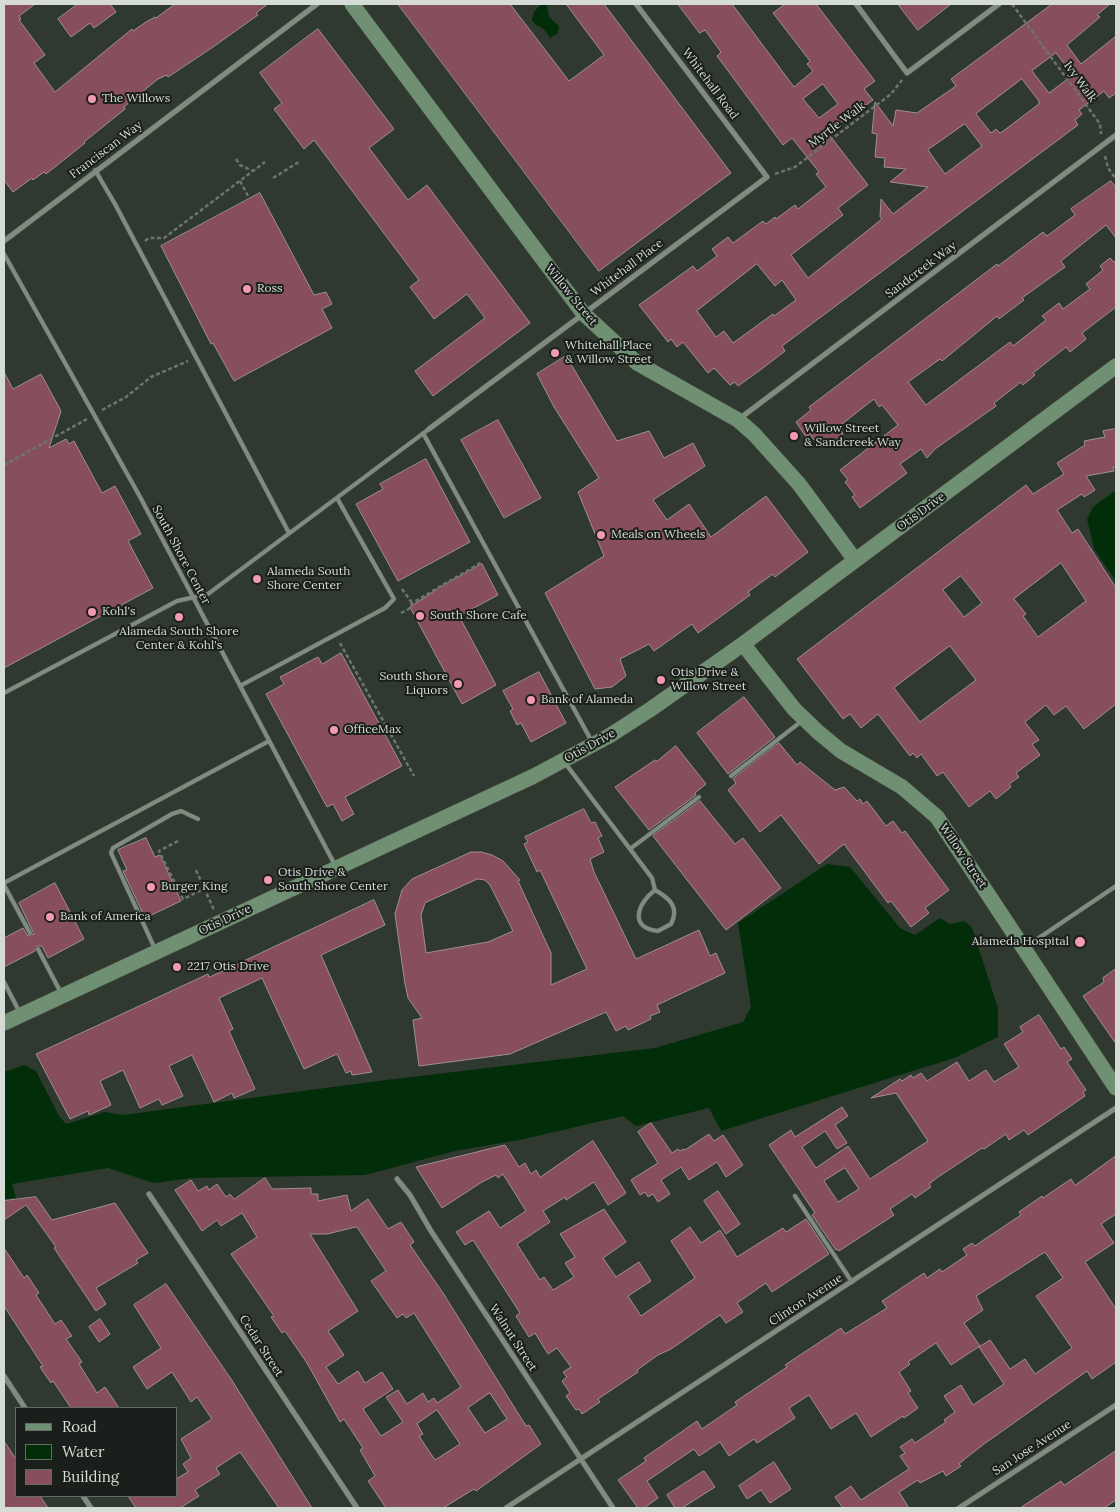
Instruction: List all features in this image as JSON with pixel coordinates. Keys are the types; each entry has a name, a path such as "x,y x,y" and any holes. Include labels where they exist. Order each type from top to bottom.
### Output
{"street":[{"name":"Franciscan Way","path":"4,241 94,170 316,4"},
{"name":"Willow Street","path":"352,4 583,313 636,363 738,420 754,434 778,458 855,560"},
{"name":"Whitehall Road","path":"636,4 767,177"},
{"path":"856,4 907,73 999,4"},
{"name":"Sandcreek Way","path":"738,420 1116,135"},
{"name":"Whitehall Place","path":"428,429 767,177"},
{"name":"Otis Drive","path":"4,1023 563,761 594,744 651,709 743,644 1116,366"},
{"name":"Willow Street","path":"743,644 804,719 841,751 902,787 936,817 1116,1088"},
{"name":"Clinton Avenue","path":"506,1508 1116,1108"},
{"name":"Walnut Street","path":"397,1179 410,1194 422,1217 613,1508"},
{"name":"Cedar Street","path":"149,1194 357,1508"},
{"path":"4,1376 24,1407"},
{"name":"San Jose Avenue","path":"959,1508 1116,1405"},
{"path":"84,1497 91,1508"}],"lane":[{"path":"94,170 289,533"},
{"name":"South Shore Center","path":"4,254 193,597 336,868"},
{"path":"4,693 167,606 208,594 428,429"},
{"path":"423,433 594,744"},
{"path":"240,686 385,608 394,599 336,498"},
{"path":"732,776 804,719"},
{"path":"30,933 4,884 269,740"},
{"path":"563,761 652,878 655,890 671,901 675,912 671,924 658,931 646,928 639,919 638,913 642,901 655,890"},
{"path":"630,849 699,797"},
{"path":"157,952 111,853 113,848 172,814 181,811 198,819"},
{"path":"1024,948 1116,886"},
{"path":"38,948 62,996"},
{"path":"4,982 21,1015"},
{"path":"795,1196 852,1282"}],"path":[{"name":"Ivy Walk","path":"1012,4 1100,124 1108,168 1116,179"},
{"name":"Myrtle Walk","path":"767,177 795,167 891,94 907,73"},
{"path":"236,159 240,165 253,171"},
{"path":"136,246 149,238 164,238 265,162"},
{"path":"273,178 299,162"},
{"path":"240,180 248,196"},
{"path":"401,613 409,609 412,602 490,557"},
{"path":"402,589 412,602"},
{"path":"335,635 414,776"},
{"path":"178,841 158,851 183,899 204,889"},
{"path":"196,870 220,922"}],"water":[{"path":"541,4 547,5 549,17 559,26 558,33 550,38 544,29 536,25 532,20 534,12"},
{"path":"1116,490 1116,581 1094,549 1087,519 1093,507"},
{"path":"827,864 850,867 900,928 915,935 940,918 950,924 965,921 972,928 998,1008 998,1037 954,1058 721,1131 709,1108 636,1126 623,1116 524,1139 455,1151 365,1175 192,1178 154,1183 108,1168 12,1184 16,1198 4,1199 4,1072 24,1065 36,1071 59,1116 66,1124 105,1112 123,1115 378,1081 655,1048 743,1022 751,1007 738,923"}],"building":[{"name":"The Willows","path":"4,4 35,4 19,16 21,19 19,20 45,55 34,63 55,92 132,29 133,31 156,18 175,4 268,4 256,13 258,15 213,47 168,77 167,75 158,79 85,143 46,174 44,172 33,180 32,178 13,192 4,180"},
{"path":"78,4 110,4 116,12 94,28 90,23 71,37 58,19"},
{"path":"398,4 510,4 569,81 604,55 566,4 604,4 731,173 599,271"},
{"path":"678,4 732,4 794,87 813,71 807,64 810,61 773,13 785,4 816,4 875,81 864,89 873,100 827,132 868,185 838,208 843,215 791,255 808,278 882,219 880,217 881,199 893,214 928,187 890,182 906,169 884,167 885,158 875,157 877,134 872,133 875,102 893,126 896,110 917,113 956,86 951,79 1052,4 1110,4 1097,15 1100,17 1067,45 1081,64 1116,36 1116,93 1109,98 1104,91 1079,110 1082,114 1075,120 1078,125 782,346 785,351 759,371 738,386 735,382 730,385 714,368 708,373 683,342 677,347 671,339 668,342 639,305 693,266 697,271 717,256 712,249 728,237 733,243 763,221 766,224 775,217 776,219 795,205 798,209 826,187 816,174 819,172 792,138 783,145 717,56 721,52 705,30 700,33","holes":["1056,53 1073,75 1049,93 1032,71","1022,79 1039,101 1039,104 1000,133 996,129 991,133 976,114","823,84 838,104 819,118 803,99","965,124 982,146 945,174 928,150","757,264 775,286 782,280 796,300 733,343 724,331 716,337 697,311"]},
{"path":"898,4 951,4 918,30"},
{"path":"318,29 394,129 369,148 408,200 427,185 530,323 433,396 415,371 485,318 467,294 434,319 410,287 419,280 314,140 304,149 274,109 282,103 260,73"},
{"path":"1111,181 1116,188 1116,238 1106,225 1061,261 1065,267 1022,298 1024,300 999,319 997,316 942,361 940,359 908,382 926,405 1010,342 1013,346 1046,320 1042,316 1059,303 1063,309 1090,289 1086,284 1103,270 1100,266 1110,258 1114,262 1116,260 1116,307 1082,333 1086,339 1070,352 1066,347 1033,373 1035,375 1023,385 1021,382 994,403 996,406 935,449 927,458 921,449 900,464 907,473 860,508 852,497 855,495 845,482 848,480 840,470 898,425 882,405 879,407 874,399 838,427 843,434 827,448 819,437 814,440 810,434 806,437 796,422 811,410 809,407 997,264 998,266 1043,232 1047,236 1075,215 1071,209"},
{"name":"Ross","path":"260,193 314,295 326,292 332,304 322,309 332,328 234,381 213,343 211,344 161,246"},
{"path":"566,356 617,441 649,431 664,458 693,443 705,466 653,500 667,520 689,504 711,537 766,496 808,552 775,577 773,574 748,592 750,595 698,633 692,624 654,651 649,644 620,659 626,676 612,687 595,689 545,593 604,556 578,492 599,478 554,407 537,374"},
{"path":"4,372 13,389 41,374 61,411 49,448 66,439 69,444 74,441 102,493 115,486 141,534 128,541 153,588 4,668"},
{"path":"498,420 541,498 504,518 461,440"},
{"path":"1116,429 1116,467 1113,467 1114,471 1086,476 1095,490 1084,497 1082,494 1057,510 1072,533 1078,529 1116,588 1116,704 1084,729 1066,706 1054,715 1046,705 1025,722 1039,740 1032,744 1040,755 1016,773 1019,777 1009,784 1011,787 996,799 990,791 969,807 943,772 937,776 921,754 917,758 913,753 910,756 878,714 861,728 850,714 843,719 797,659 1026,485 1033,494 1064,474 1057,463 1085,445 1084,441 1105,437 1103,431","holes":["1061,563 1086,601 1038,637 1023,616 1026,614 1014,599","961,576 982,603 964,617 943,590","950,646 976,680 920,722 894,688"]},
{"path":"426,459 470,542 398,581 356,504 383,489 380,484"},
{"path":"482,564 498,595 459,616 496,685 462,704 410,607 442,586"},
{"name":"OfficeMax","path":"341,653 402,766 345,797 354,814 342,821 333,804 327,807 266,694 284,684 280,677 318,657 322,664"},
{"name":"Bank of Alameda","path":"539,672 566,723 531,742 521,723 517,725 510,711 513,709 503,691"},
{"path":"744,697 775,737 728,774 697,733"},
{"path":"779,743 797,765 800,762 835,790 844,787 857,801 860,799 863,804 867,801 886,826 893,821 902,833 905,831 949,890 925,908 929,913 911,927 891,901 888,903 844,844 819,864 781,815 760,832 728,790 736,783 733,779"},
{"path":"676,746 706,784 695,793 696,795 649,830 615,787 655,760 657,761"},
{"path":"700,801 735,844 743,838 781,888 726,930 653,836"},
{"path":"584,809 591,823 595,822 602,836 598,838 604,852 590,859 594,872 636,959 699,930 710,956 716,953 725,973 657,1005 660,1012 650,1016 651,1019 628,1030 626,1026 616,1031 606,1012 510,1054 419,1066 413,1020 422,1018 408,998 395,914 402,890 412,879 471,852 492,855 503,861 520,880 518,881 551,953 551,985 587,969 540,870 537,872 524,844 528,842 525,837","holes":["478,879 485,880 490,885 513,931 488,942 426,953 421,915 425,903"]},
{"name":"Burger King","path":"146,838 155,857 160,855 181,901 145,918 123,871 127,870 118,850"},
{"name":"Bank of America","path":"55,883 84,939 48,958 42,946 37,946 35,951 4,967 4,938 23,928 28,936 34,934 19,903"},
{"path":"374,900 385,925 321,955 372,1072 352,1075 351,1071 346,1073 337,1054 304,1069 262,978 219,998 233,1029 229,1031 255,1089 234,1098 232,1093 214,1102 192,1055 169,1066 183,1096 162,1105 159,1099 140,1108 123,1070 100,1081 111,1105 89,1115 88,1111 70,1119 36,1054 208,974 209,977"},
{"path":"1116,969 1116,1044 1083,996 1104,982 1103,978"},
{"path":"1039,1015 1061,1049 1064,1047 1072,1059 1067,1062 1086,1090 1083,1092 1085,1096 1028,1135 1024,1130 1009,1140 1006,1134 984,1149 982,1148 938,1177 929,1184 931,1187 915,1198 912,1194 890,1209 894,1215 839,1251 838,1249 836,1250 812,1215 815,1213 769,1145 791,1130 795,1137 842,1107 848,1116 835,1125 847,1143 837,1149 825,1131 802,1147 816,1168 848,1146 870,1179 928,1141 896,1093 871,1098 900,1079 902,1081 911,1075 913,1078 921,1073 927,1081 957,1062 969,1081 986,1070 994,1082 1019,1067 1004,1044 1023,1032 1020,1027","holes":["845,1168 859,1189 838,1202 824,1181"]},
{"path":"651,1123 672,1153 678,1149 680,1151 685,1150 709,1134 714,1141 723,1135 743,1165 726,1177 717,1162 689,1180 681,1167 661,1180 670,1194 658,1202 653,1194 648,1197 645,1192 640,1195 631,1180 658,1163 638,1132"},
{"path":"593,1141 626,1193 608,1205 594,1182 566,1200 565,1197 543,1211 550,1222 517,1244 540,1280 544,1277 553,1290 574,1277 565,1263 575,1257 560,1234 604,1209 626,1242 603,1258 616,1277 639,1262 651,1281 628,1296 641,1316 695,1278 671,1241 690,1227 701,1243 720,1230 737,1257 783,1228 786,1232 806,1219 829,1254 772,1292 766,1283 737,1303 743,1312 726,1323 720,1315 637,1370 638,1372 598,1399 600,1402 582,1414 579,1409 576,1410 566,1396 570,1393 562,1381 567,1377 563,1372 571,1367 557,1348 548,1354 535,1333 529,1337 516,1316 520,1313 473,1240 465,1245 456,1232 489,1211 500,1228 526,1211 503,1174 498,1178 496,1175 482,1182 442,1208 416,1167 505,1145 519,1167 525,1163 531,1174 536,1170 540,1177"},
{"path":"1116,1156 1116,1214 1101,1224 1114,1243 1085,1262 1116,1309 1116,1362 1092,1379 1087,1371 984,1444 959,1464 961,1466 946,1476 943,1471 920,1483 918,1480 899,1492 909,1508 843,1508 835,1497 851,1486 861,1500 909,1469 900,1456 905,1453 900,1447 912,1439 915,1443 946,1422 944,1420 955,1412 944,1396 961,1385 973,1405 1004,1384 979,1347 990,1340 1010,1369 1025,1359 1035,1374 1072,1348 1036,1296 1063,1278 1045,1252 976,1296 983,1310 964,1323 980,1346 951,1365 936,1343 908,1362 910,1364 899,1372 911,1391 908,1393 918,1408 871,1437 856,1413 831,1429 809,1395 789,1408 795,1418 757,1443 754,1439 729,1456 720,1442 699,1456 694,1449 647,1481 658,1498 644,1508 638,1508 618,1480 646,1461 644,1458 697,1421 702,1429 737,1405 735,1402 787,1367 785,1365 841,1328 845,1334 887,1308 882,1301 924,1273 927,1278 940,1269 942,1272 967,1255 963,1249 972,1243 975,1246 1021,1215 1019,1212 1042,1196 1043,1198 1071,1179 1075,1185"},
{"path":"265,1178 272,1189 311,1188 311,1194 318,1194 318,1201 347,1195 351,1211 368,1199 388,1229 401,1222 414,1242 410,1245 443,1293 526,1426 529,1425 541,1444 476,1491 474,1489 443,1508 386,1508 368,1481 375,1476 360,1450 363,1448 344,1419 340,1422 307,1363 285,1331 282,1333 271,1317 274,1316 231,1254 257,1237 242,1213 221,1226 217,1220 202,1231 175,1190 191,1180 198,1191 207,1186 209,1190 217,1184 226,1197 230,1194 234,1199","holes":["357,1227 386,1271 371,1281 397,1318 403,1314 406,1318 414,1313 461,1387 437,1403 434,1398 428,1402 423,1393 407,1404 398,1390 386,1397 403,1422 381,1436 363,1409 393,1389 382,1372 365,1383 358,1371 338,1384 326,1367 344,1355 328,1331 358,1311 310,1234 327,1234","490,1393 507,1419 485,1433 468,1408","437,1410 460,1444 435,1460 419,1436 423,1434 417,1424"]},
{"path":"718,1191 740,1224 726,1234 704,1201"},
{"path":"36,1197 52,1220 115,1203 148,1253 136,1260 138,1263 96,1288 106,1304 96,1311 54,1248 56,1247 26,1205 4,1220 4,1201"},
{"path":"4,1248 24,1278 27,1275 39,1293 36,1295 55,1324 61,1320 72,1336 66,1339 82,1362 79,1364 97,1393 105,1387 118,1407 70,1407 53,1381 51,1383 40,1367 43,1366 4,1306"},
{"path":"166,1284 231,1379 312,1508 279,1508 240,1452 216,1468 220,1474 195,1490 199,1496 180,1508 136,1508 129,1497 178,1497 178,1478 188,1472 183,1464 191,1458 181,1439 212,1419 197,1397 191,1402 172,1372 147,1389 133,1367 161,1348 134,1305"},
{"path":"100,1319 110,1334 99,1342 89,1327"},
{"path":"4,1441 15,1458 15,1497 41,1497 48,1508 4,1508"},
{"path":"1116,1451 1116,1500 1104,1508 1020,1508 1061,1481 1064,1485"},
{"path":"774,1462 791,1489 770,1503 761,1490 747,1499 739,1486"},
{"path":"704,1471 715,1487 682,1508 675,1508 667,1495"}],"place":[{"name":"The Willows","path":"92,99"},
{"name":"Ross","path":"247,289"},
{"name":"Whitehall Place & Willow Street","path":"555,353"},
{"name":"Willow Street & Sandcreek Way","path":"794,436"},
{"name":"Meals on Wheels","path":"601,535"},
{"name":"Alameda South Shore Center","path":"257,579"},
{"name":"Kohl's","path":"92,612"},
{"name":"South Shore Cafe","path":"420,616"},
{"name":"Alameda South Shore Center & Kohl's","path":"179,617"},
{"name":"Otis Drive & Willow Street","path":"661,680"},
{"name":"South Shore Liquors","path":"458,684"},
{"name":"Bank of Alameda","path":"531,700"},
{"name":"OfficeMax","path":"334,730"},
{"name":"Otis Drive & South Shore Center","path":"268,880"},
{"name":"Burger King","path":"151,887"},
{"name":"Bank of America","path":"50,917"},
{"name":"Alameda Hospital","path":"1080,942"},
{"name":"2217 Otis Drive","path":"177,967"}]}
